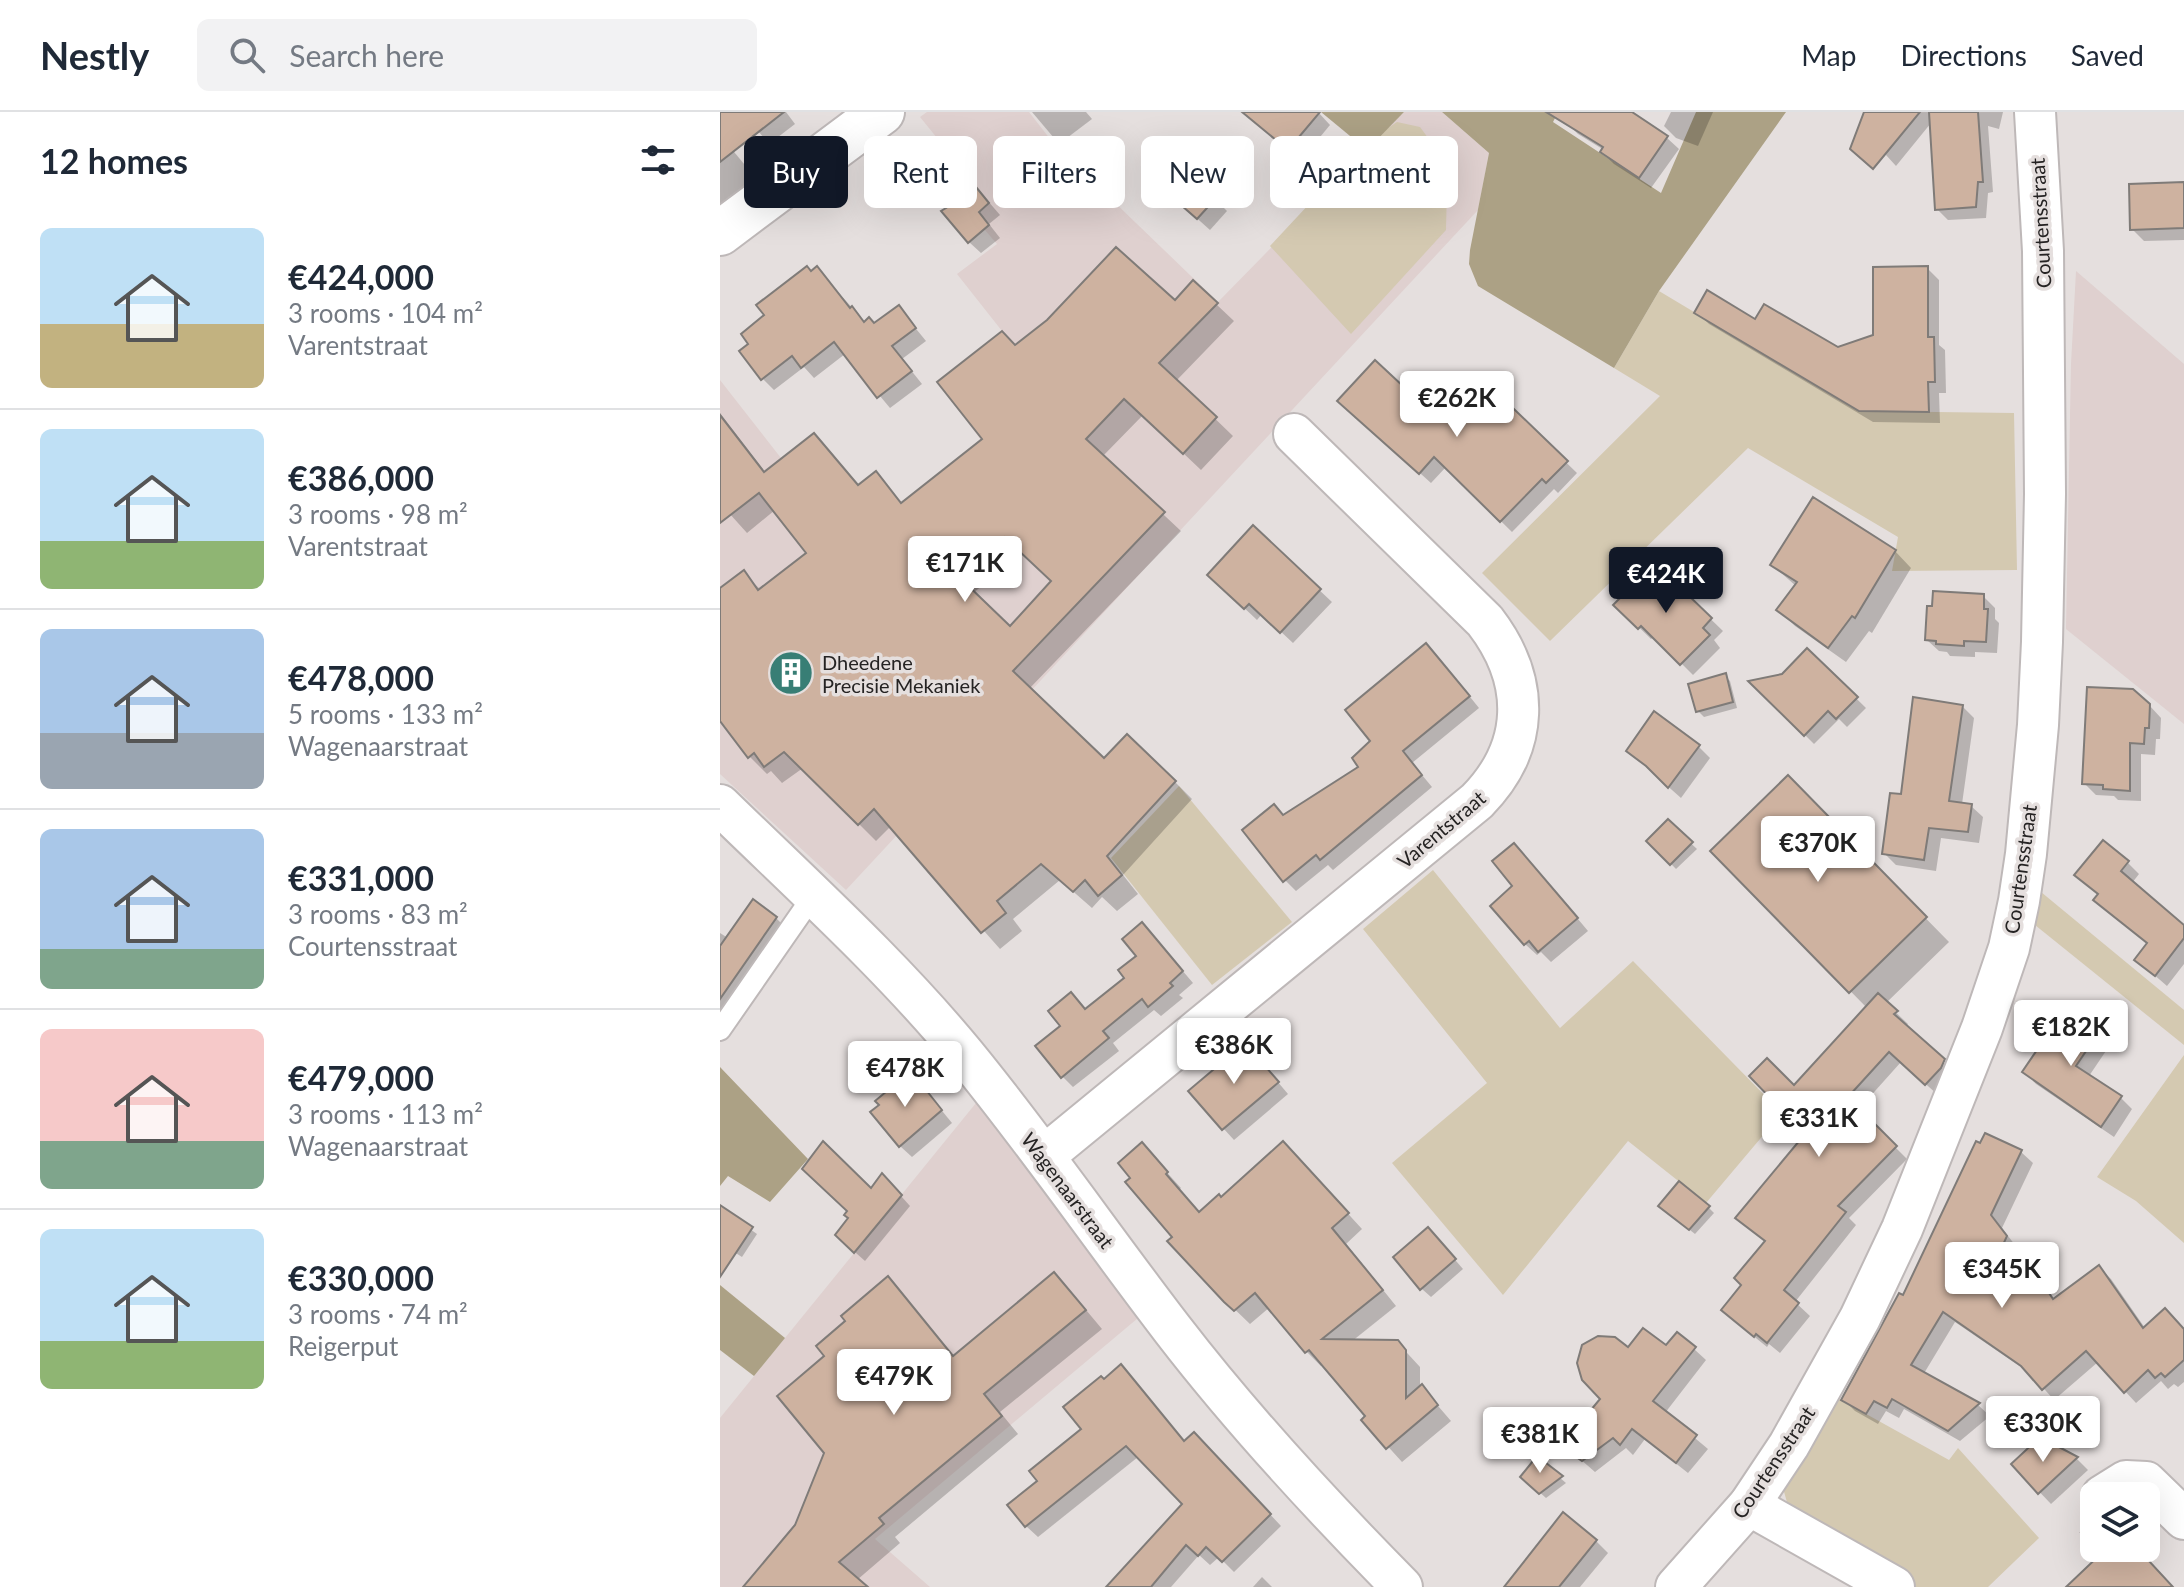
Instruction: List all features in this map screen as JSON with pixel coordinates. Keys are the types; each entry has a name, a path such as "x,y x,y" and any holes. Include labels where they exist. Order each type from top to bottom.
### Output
{"street":[{"path":"720,233 882,112"},
{"name":"Courtensstraat","path":"1676,1587 1749,1505 1789,1445 1860,1318 1902,1229 1996,988 2019,901 2037,740 2043,627 2043,251 2035,112"},
{"name":"Varentstraat","path":"1044,1156 1477,801 1495,783 1517,736 1519,711 1516,685 1510,661 1499,639 1485,621 1294,434"},
{"name":"Wagenaarstraat","path":"720,805 926,1010 1044,1156 1174,1332 1330,1514 1402,1587"},
{"path":"2124,1482 2146,1482"},
{"path":"2160,1496 2184,1519"},
{"path":"1749,1505 1894,1587"}],"lane":[{"path":"720,1030 813,896"}],"shaded area":[{"path":"927,112 1029,112 1048,136 993,136 993,208 1120,208 1218,302 1310,208 1458,208 1458,136 1381,136 1404,112 1442,112 1489,153 1478,210 846,890 720,774 720,380 781,458 814,433 857,485 876,471 899,504 981,440 937,382 1002,331 957,274 997,244 984,229 989,225 979,212 989,202 977,187 977,136 935,136 920,117"},
{"path":"1321,112 1404,112 1381,136 1350,136"},
{"path":"1442,112 1558,112 1553,122 1661,193 1696,112 1786,112 1659,291 1614,368 1478,286 1469,264 1470,250 1489,153"},
{"path":"1397,122 1420,127 1426,136 1376,136"},
{"path":"1305,208 1446,208 1446,230 1351,334 1270,246"},
{"path":"2076,271 2184,364 2184,724 2066,629 2071,364"},
{"path":"1659,291 1859,411 2014,413 2017,570 1892,571 1898,537 1748,448 1550,641 1482,573 1660,396 1614,368"},
{"path":"1179,786 1292,922 1212,985 1111,858"},
{"path":"1433,870 1560,1028 1633,961 1782,1113 1706,1203 1628,1141 1503,1295 1392,1163 1487,1083 1363,929"},
{"path":"2041,892 2184,1010 2184,1045 2035,925"},
{"path":"2184,1055 2184,1243 2136,1201 2097,1177"},
{"path":"720,1067 808,1159 770,1202 728,1176 720,1186"},
{"path":"976,1103 1144,1313 875,1539 930,1587 720,1587 720,1418"},
{"path":"720,1285 785,1338 754,1376 720,1350"},
{"path":"1832,1395 1949,1460 1958,1448 2039,1538 1988,1587 1916,1587 1788,1506 1783,1488"}],"building":[{"path":"720,112 784,112 753,136 744,136 744,143 720,162"},
{"path":"1242,112 1320,112 1300,136 1271,136"},
{"path":"1546,112 1632,112 1668,136 1639,178 1600,152 1603,147"},
{"path":"1864,112 1920,112 1873,169 1850,149"},
{"path":"1929,112 1978,112 1983,182 1978,182 1976,207 1935,210"},
{"path":"2184,182 2184,228 2130,230 2129,184"},
{"path":"977,188 989,203 979,212 989,225 968,243 941,211 946,208 977,208"},
{"path":"1184,208 1207,208 1197,219"},
{"path":"1116,247 1175,300 1193,280 1218,303 1159,363 1217,417 1183,454 1124,399 1086,439 1165,512 1013,671 1104,758 1127,734 1176,781 1107,856 1122,875 1098,896 1085,880 1073,892 1041,864 997,901 1006,913 981,933 874,809 858,825 784,752 764,767 754,753 748,758 720,721 720,588 744,570 758,590 806,553 759,493 720,523 720,415 764,472 814,433 858,485 876,471 901,503 982,439 937,382 1002,331 1015,345 1047,320","holes":["1004,537 1051,581 1010,626 957,575"]},
{"path":"807,266 811,271 817,266 864,322 869,317 874,323 899,305 916,328 892,346 912,371 877,398 834,342 801,368 792,356 761,380 739,351 748,344 741,334 764,315 756,305"},
{"path":"1928,266 1928,337 1934,337 1935,382 1928,382 1929,412 1859,411 1694,313 1707,290 1755,319 1764,304 1838,347 1873,335 1873,267"},
{"path":"1375,360 1419,401 1425,394 1458,425 1491,387 1568,461 1546,483 1542,479 1500,522 1434,457 1419,474 1337,401"},
{"path":"1813,497 1896,550 1855,618 1852,616 1828,648 1776,610 1797,582 1770,565"},
{"path":"1253,525 1321,589 1280,633 1249,604 1244,609 1207,575"},
{"path":"1659,567 1712,618 1703,628 1710,635 1680,665 1641,626 1638,629 1613,605 1635,583 1638,587"},
{"path":"1933,591 1984,594 1984,609 1988,609 1986,642 1964,641 1964,646 1925,640 1927,606 1932,606"},
{"path":"1426,643 1470,696 1403,751 1422,775 1320,860 1316,855 1283,882 1242,830 1274,804 1283,815 1358,767 1352,758 1370,741 1345,710"},
{"path":"1807,648 1858,697 1836,719 1828,711 1804,736 1748,681 1782,674"},
{"path":"1726,673 1733,702 1696,712 1688,684"},
{"path":"2087,687 2133,689 2150,704 2149,728 2145,728 2144,744 2130,743 2130,791 2082,784"},
{"path":"1913,697 1963,705 1949,801 1972,804 1968,832 1929,828 1924,860 1882,854 1890,793 1901,794"},
{"path":"1654,711 1700,745 1668,788 1626,751"},
{"path":"1788,775 1927,917 1849,993 1710,851"},
{"path":"1668,819 1693,842 1670,865 1646,841"},
{"path":"2103,840 2129,861 2121,871 2184,925 2184,938 2155,976 2134,960 2147,943 2093,900 2098,894 2074,875"},
{"path":"1514,843 1578,918 1538,952 1529,941 1524,945 1490,906 1512,886 1492,861"},
{"path":"753,899 777,917 720,999 720,946"},
{"path":"1142,922 1183,971 1170,983 1173,986 1148,1007 1142,999 1103,1031 1109,1038 1061,1078 1035,1046 1060,1026 1048,1011 1071,992 1085,1009 1124,978 1118,970 1136,956 1122,939"},
{"path":"1878,993 1898,1011 1894,1014 1945,1059 1925,1085 1889,1052 1848,1097 1897,1146 1838,1206 1846,1212 1784,1290 1799,1303 1767,1343 1756,1334 1754,1337 1721,1310 1741,1285 1734,1278 1765,1241 1735,1218 1805,1134 1749,1076 1767,1058 1794,1085"},
{"path":"2065,1009 2099,1032 2076,1066 2122,1096 2101,1127 2022,1072 2039,1047 2034,1044 2048,1022 2054,1026"},
{"path":"1245,1043 1279,1082 1222,1130 1188,1091"},
{"path":"911,1071 942,1110 899,1147 870,1112 879,1105 875,1101"},
{"path":"1985,1133 2022,1150 1991,1215 2007,1236 1998,1256 2022,1291 2039,1278 2053,1299 2099,1265 2143,1328 2165,1308 2184,1329 2184,1360 2165,1377 2161,1373 2155,1378 2148,1370 2124,1393 2086,1351 2042,1390 2021,1366 1943,1312 1911,1365 1980,1403 1948,1431 1892,1399 1887,1408 1874,1401 1866,1414 1841,1400 1899,1293 1903,1295 1976,1141 1980,1143"},
{"path":"823,1141 871,1188 882,1173 902,1195 854,1253 835,1235 848,1218 844,1215 847,1211 802,1169"},
{"path":"1283,1141 1349,1213 1332,1228 1383,1290 1322,1339 1398,1340 1406,1350 1406,1398 1422,1384 1438,1405 1386,1449 1361,1420 1365,1416 1309,1350 1305,1353 1255,1293 1234,1311 1224,1302 1167,1241 1172,1237 1125,1182 1130,1178 1118,1163 1142,1142 1199,1212 1219,1194 1221,1197"},
{"path":"1679,1181 1710,1206 1689,1230 1658,1206"},
{"path":"720,1205 753,1227 720,1277"},
{"path":"1428,1227 1456,1259 1420,1290 1393,1257"},
{"path":"1054,1272 1086,1310 984,1394 1002,1416 879,1518 884,1524 839,1562 868,1587 743,1587 795,1525 824,1453 777,1396 824,1356 816,1346 845,1321 841,1316 888,1276 953,1356"},
{"path":"1643,1328 1666,1345 1677,1332 1696,1347 1653,1401 1697,1435 1676,1463 1632,1429 1620,1445 1613,1438 1582,1461 1561,1446 1600,1399 1582,1380 1577,1363 1582,1345 1598,1336 1615,1337 1628,1347"},
{"path":"1121,1364 1184,1441 1194,1432 1271,1514 1222,1562 1206,1547 1198,1556 1186,1545 1151,1587 1106,1587 1182,1504 1126,1446 1025,1527 1007,1505 1037,1481 1029,1471 1081,1429 1063,1407"},
{"path":"2040,1437 2078,1457 2038,1494 2011,1464"},
{"path":"1537,1456 1563,1476 1539,1494 1520,1477"},
{"path":"1563,1512 1597,1540 1559,1587 1504,1587"},
{"path":"2092,1562 2150,1562 2173,1587 2066,1587"}],"place":[{"name":"Dheedene Precisie Mekaniek","path":"791,673"}]}
